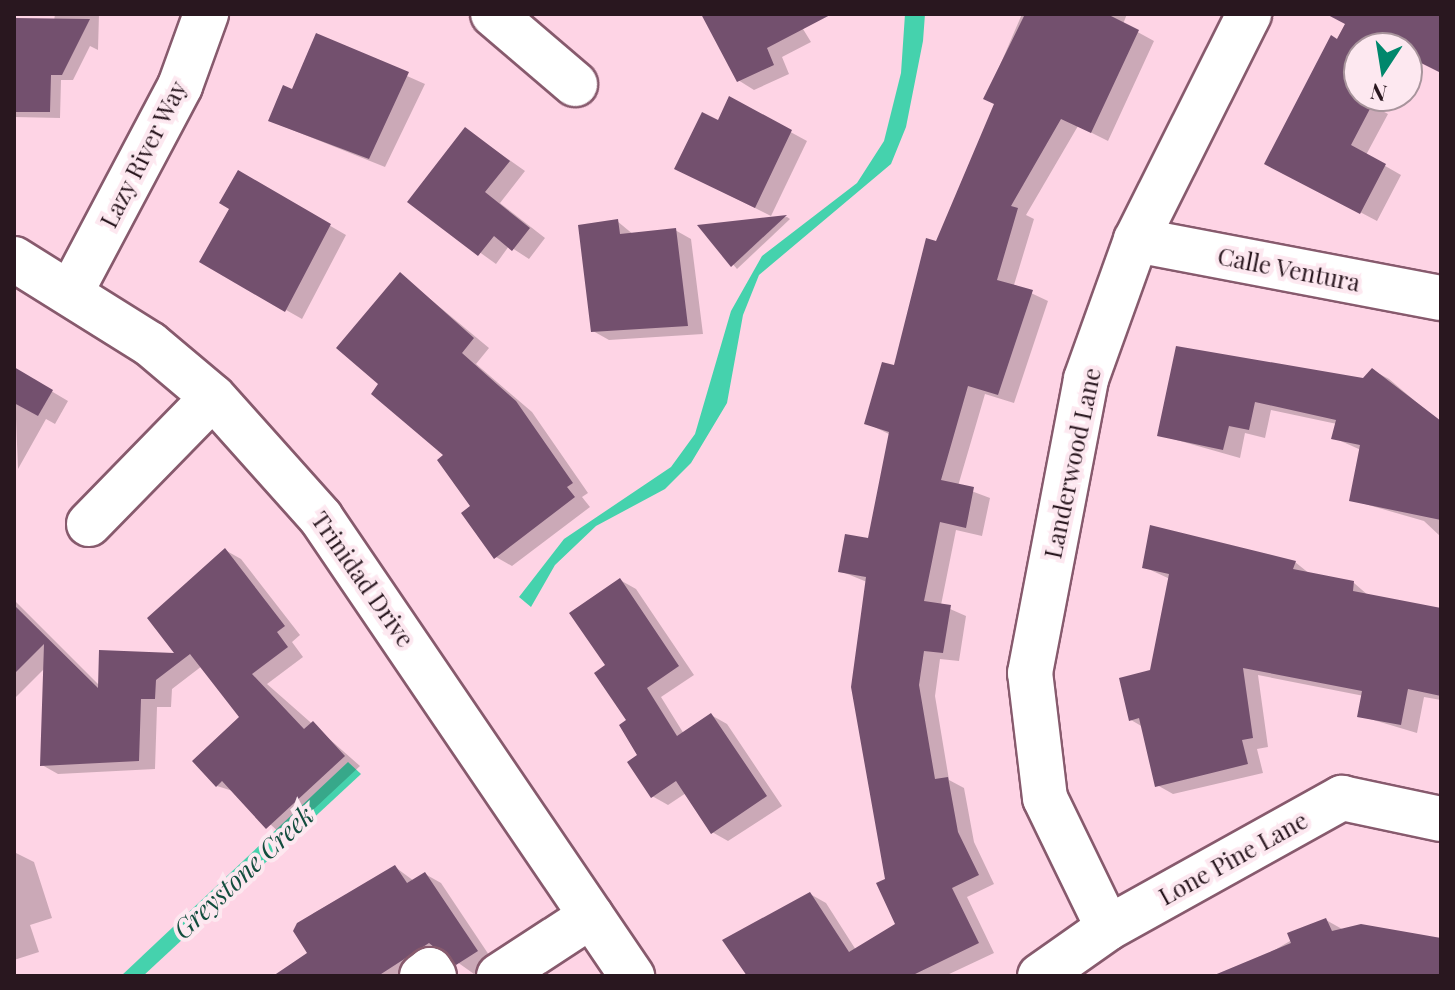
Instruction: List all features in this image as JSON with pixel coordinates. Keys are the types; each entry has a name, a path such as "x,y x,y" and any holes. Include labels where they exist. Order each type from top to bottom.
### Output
{"street":[{"name":"Lazy River Way","path":"72,290 180,86 206,14"},
{"path":"493,14 575,84"},
{"name":"Landerwood Lane","path":"1108,928 1045,798 1030,673 1086,379 1136,240 1249,14"},
{"name":"Calle Ventura","path":"1136,240 1441,298"},
{"name":"Trinidad Drive","path":"14,259 72,290 213,397 321,518 632,976"},
{"path":"89,524 213,397"},
{"name":"Lone Pine Lane","path":"1040,976 1108,928 1342,798 1441,819"},
{"path":"499,976 591,916"},
{"path":"422,976 430,970 434,976"}],"water":[{"path":"905,14 925,14 923,41 906,127 891,164 759,275 743,315 727,403 691,463 665,489 596,526 555,565 531,607 519,597 564,539 671,467 695,434 731,311 762,256 857,183 884,141 901,73"},
{"name":"Greystone Creek","path":"348,762 361,774 143,976 121,976"}],"building":[{"path":"701,14 832,14 767,48 774,65 737,82"},
{"path":"1025,14 1107,14 1139,30 1091,133 1061,119 1011,206 1018,208 997,280 1033,290 998,395 968,386 941,480 974,487 966,528 940,522 924,601 951,605 943,653 924,651 919,685 935,779 948,777 958,832 979,875 952,888 979,943 911,976 747,976 722,940 810,892 849,952 895,924 876,883 885,879 851,687 866,577 838,572 845,534 868,538 889,432 864,424 882,362 894,365 926,238 936,241 994,104 983,99"},
{"path":"1326,14 1441,14 1441,73 1423,64 1423,32 1343,32 1343,112 1368,112 1351,145 1386,164 1360,214 1264,164 1331,35 1337,39 1345,24"},
{"path":"14,18 90,19 62,75 51,75 50,112 14,112"},
{"path":"316,33 409,72 369,159 268,121 283,85 292,89"},
{"path":"729,96 792,130 755,208 674,169 702,112 718,120"},
{"path":"465,127 510,161 485,192 530,228 512,251 494,236 478,256 407,202"},
{"path":"238,170 331,224 285,312 199,262 229,209 219,203"},
{"path":"787,215 731,267 697,225"},
{"path":"618,219 620,234 676,228 688,326 591,332 578,225"},
{"path":"400,272 474,338 462,353 516,401 573,483 567,487 575,497 494,559 461,513 470,506 437,460 443,455 371,394 378,384 336,348"},
{"path":"1176,346 1363,378 1372,368 1441,421 1441,520 1349,501 1360,445 1331,439 1336,420 1255,402 1249,430 1229,426 1223,450 1157,436"},
{"path":"14,367 53,390 38,416 14,403"},
{"path":"1150,525 1296,561 1293,569 1354,581 1353,591 1441,608 1441,696 1408,689 1401,725 1357,717 1362,691 1243,668 1253,738 1242,740 1248,764 1155,787 1139,718 1129,721 1119,678 1150,670 1169,574 1142,568"},
{"path":"225,548 285,626 277,632 288,647 252,674 304,729 313,721 345,756 266,829 222,781 216,787 192,761 239,717 190,654 156,680 155,699 141,699 139,761 40,766 44,644 14,674 14,605 98,688 99,650 174,653 147,618"},
{"path":"620,578 679,666 647,688 677,736 711,713 767,796 711,834 676,781 651,798 627,762 637,755 619,725 626,720 594,673 605,665 569,613"},
{"path":"395,865 407,883 425,872 478,951 456,965 429,943 378,976 273,976 307,953 293,931 297,923"},
{"path":"1326,918 1332,931 1361,924 1441,938 1441,976 1212,976 1291,943 1287,933"}]}
